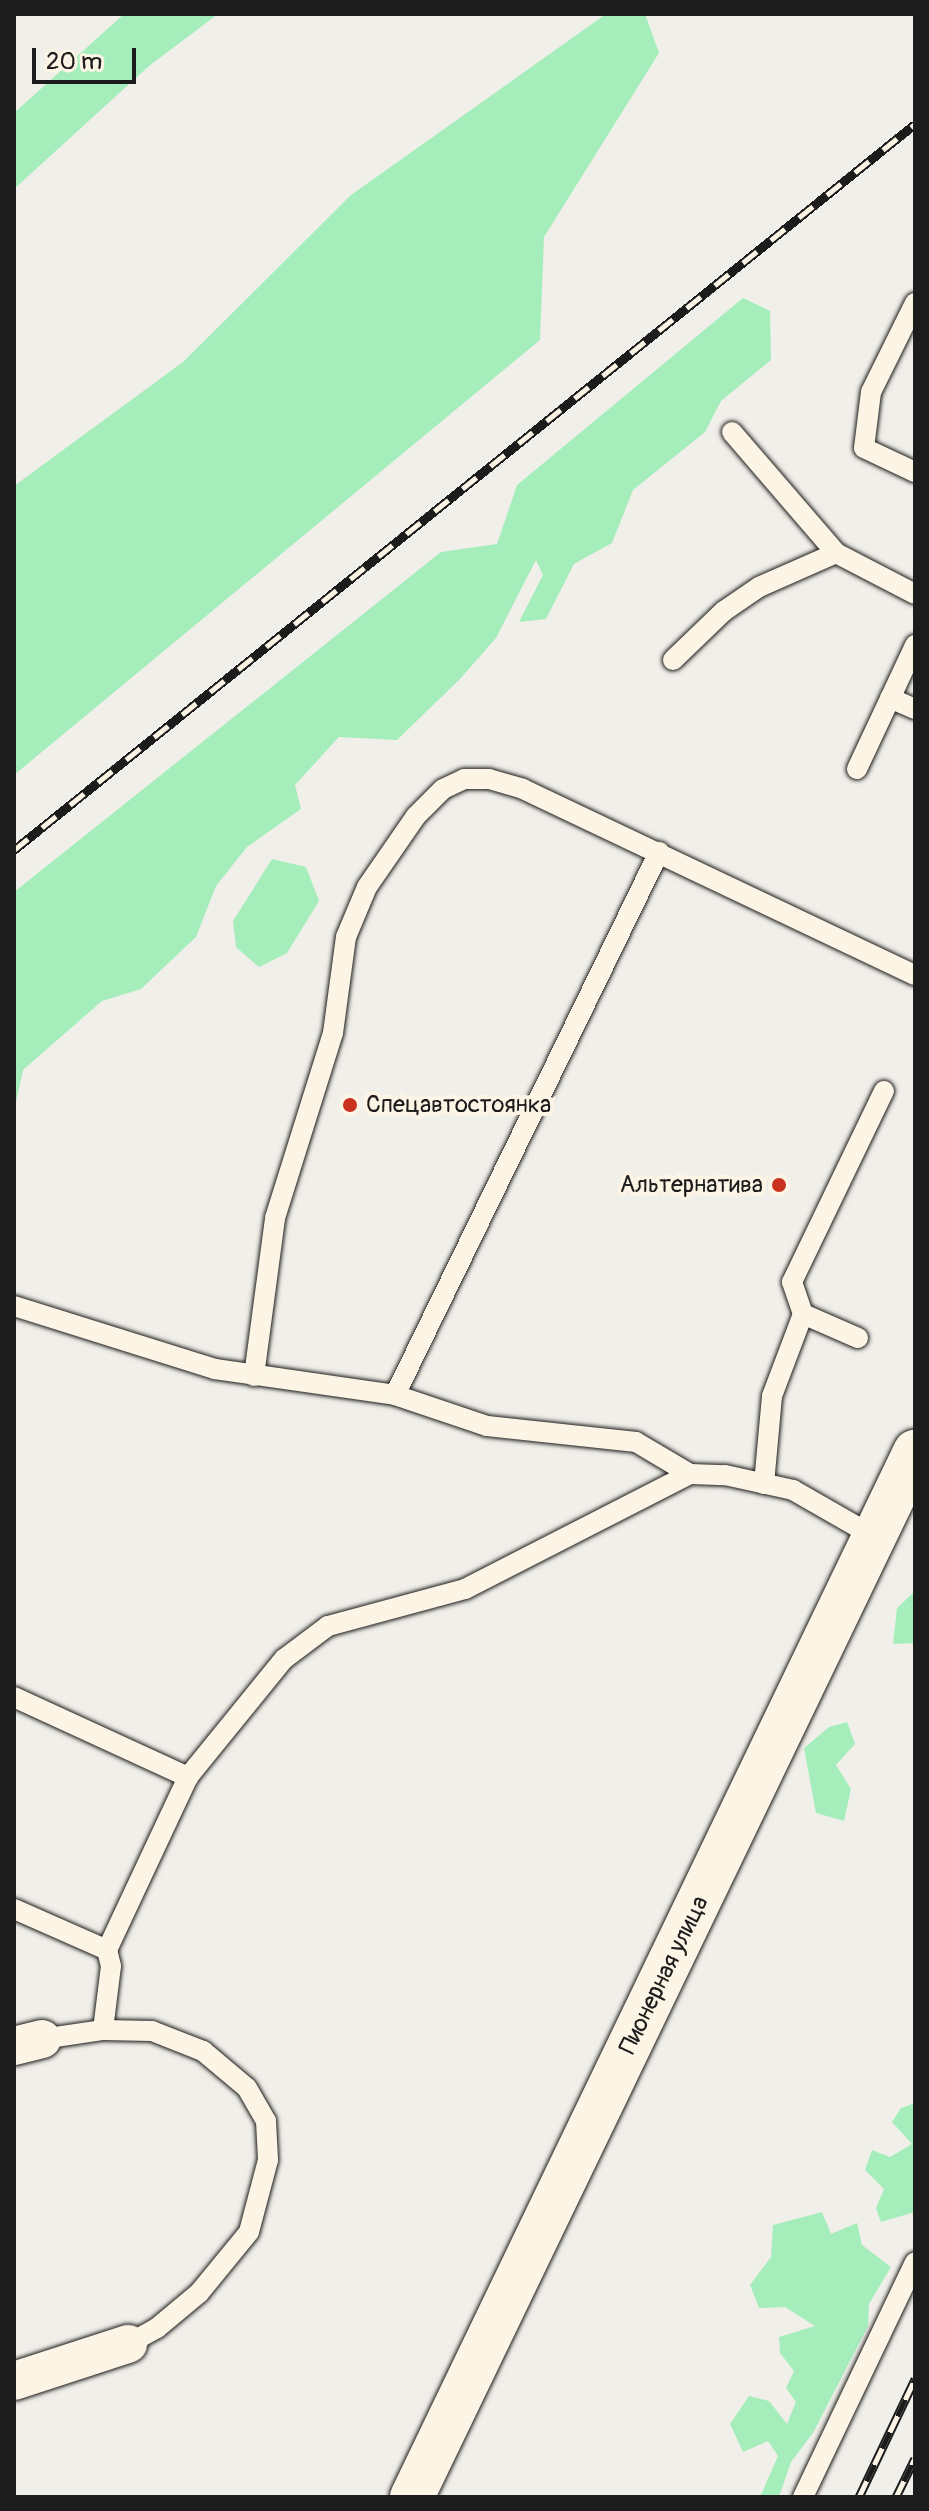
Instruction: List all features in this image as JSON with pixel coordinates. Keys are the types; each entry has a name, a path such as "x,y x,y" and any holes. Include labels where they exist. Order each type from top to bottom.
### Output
{"street":[{"name":"Пионерная улица","path":"412,2497 915,1452"},
{"path":"14,2381 128,2344"}],"lane":[{"path":"915,303 871,392 864,448 915,472"},
{"path":"732,432 836,553 915,594"},
{"path":"673,660 724,611 759,587 836,553"},
{"path":"857,769 915,645"},
{"path":"890,698 915,709"},
{"path":"254,1376 275,1218 333,1033 346,937 367,887 416,816 443,789 464,779 489,779 659,852 915,975"},
{"path":"395,1395 659,852"},
{"path":"764,1484 772,1396 803,1314 792,1282 884,1091"},
{"path":"14,1306 166,1358 254,1376 395,1395 487,1426 636,1442 690,1474 793,1490 875,1537"},
{"path":"803,1314 858,1338"},
{"path":"103,2030 111,1966 107,1950 188,1777 284,1659 328,1626 465,1589 690,1474"},
{"path":"14,1697 188,1777"},
{"path":"14,1909 107,1950"},
{"path":"28,2042 103,2030 152,2031 203,2051 247,2088 266,2121 268,2160 249,2232 199,2293 157,2328 128,2344"},
{"path":"803,2497 915,2262"}],"green space":[{"path":"124,14 218,14 149,66 14,189 14,113"},
{"path":"606,14 645,14 659,53 544,237 540,340 14,775 14,486 183,362 351,195"},
{"path":"743,298 770,311 771,360 721,401 705,432 633,490 612,543 574,564 546,619 519,622 543,575 536,560 496,638 460,679 397,740 339,737 295,785 301,809 247,847 216,886 196,937 141,989 102,1001 23,1070 14,1111 14,892 441,552 497,544 517,485"},
{"path":"272,859 306,867 319,901 287,953 259,967 236,947 233,921"},
{"path":"915,1591 915,1643 893,1644 897,1608"},
{"path":"847,1722 855,1744 836,1765 851,1789 844,1821 816,1813 804,1748 829,1727"},
{"path":"915,2103 915,2212 881,2222 876,2208 884,2189 865,2170 872,2150 890,2157 912,2144 892,2122 901,2108"},
{"path":"822,2212 831,2234 857,2223 862,2245 891,2267 869,2304 868,2326 813,2433 791,2462 779,2497 760,2497 778,2456 768,2441 743,2452 730,2424 749,2396 769,2401 787,2424 796,2402 786,2388 794,2371 780,2353 779,2337 815,2326 785,2307 759,2308 750,2285 771,2257 773,2225"}],"railway":[{"path":"14,850 915,124"},
{"path":"859,2497 915,2379"},
{"path":"896,2497 915,2458"}],"place":[{"name":"Спецавтостоянка","path":"350,1105"},
{"name":"Альтернатива","path":"779,1185"}]}
